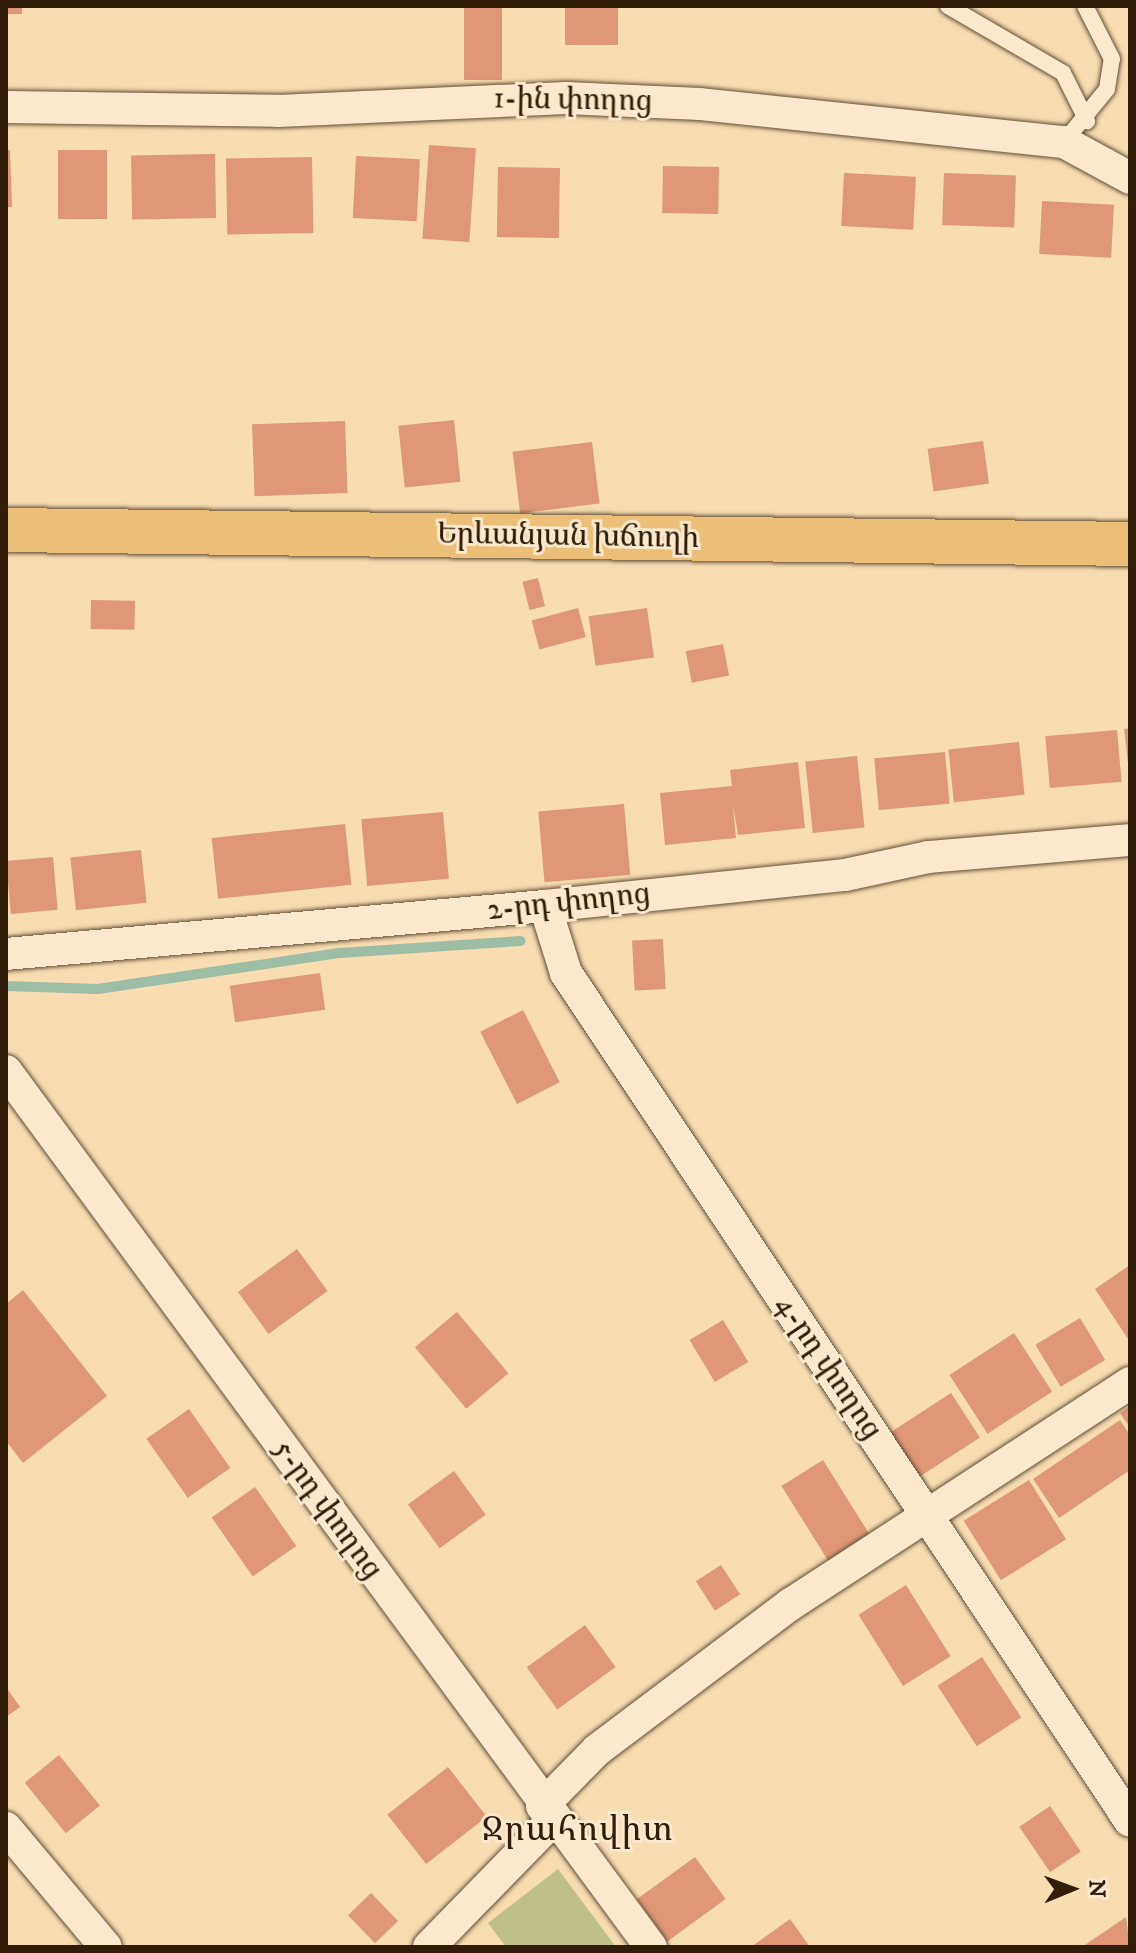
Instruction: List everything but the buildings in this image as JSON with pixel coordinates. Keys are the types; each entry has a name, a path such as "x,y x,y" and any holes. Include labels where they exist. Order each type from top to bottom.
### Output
{"main road":[{"name":"Երևանյան խճուղի","path":"6,530 1130,544"}],"street":[{"name":"1-ին փողոց","path":"6,107 278,111 566,98 1075,131 1130,178"},
{"name":"2-րդ փողոց","path":"6,954 545,906 845,875 928,857 1130,840"},
{"name":"4-րդ փողոց","path":"545,906 566,973 1130,1821"},
{"name":"5-րդ փողոց","path":"6,1071 548,1813 651,1947"},
{"path":"429,1947 548,1813 597,1750 779,1613 1130,1383"},
{"path":"6,1828 106,1947"}],"lane":[{"path":"948,6 1063,73 1075,131"},
{"path":"1075,131 1107,89 1112,59 1085,6"}],"green space":[{"path":"558,1869 616,1947 506,1947 488,1923"}],"waterway":[{"path":"6,986 98,989 340,953 521,941"}],"district":[{"name":"Ջրահովիտ","path":"578,1831"}]}
